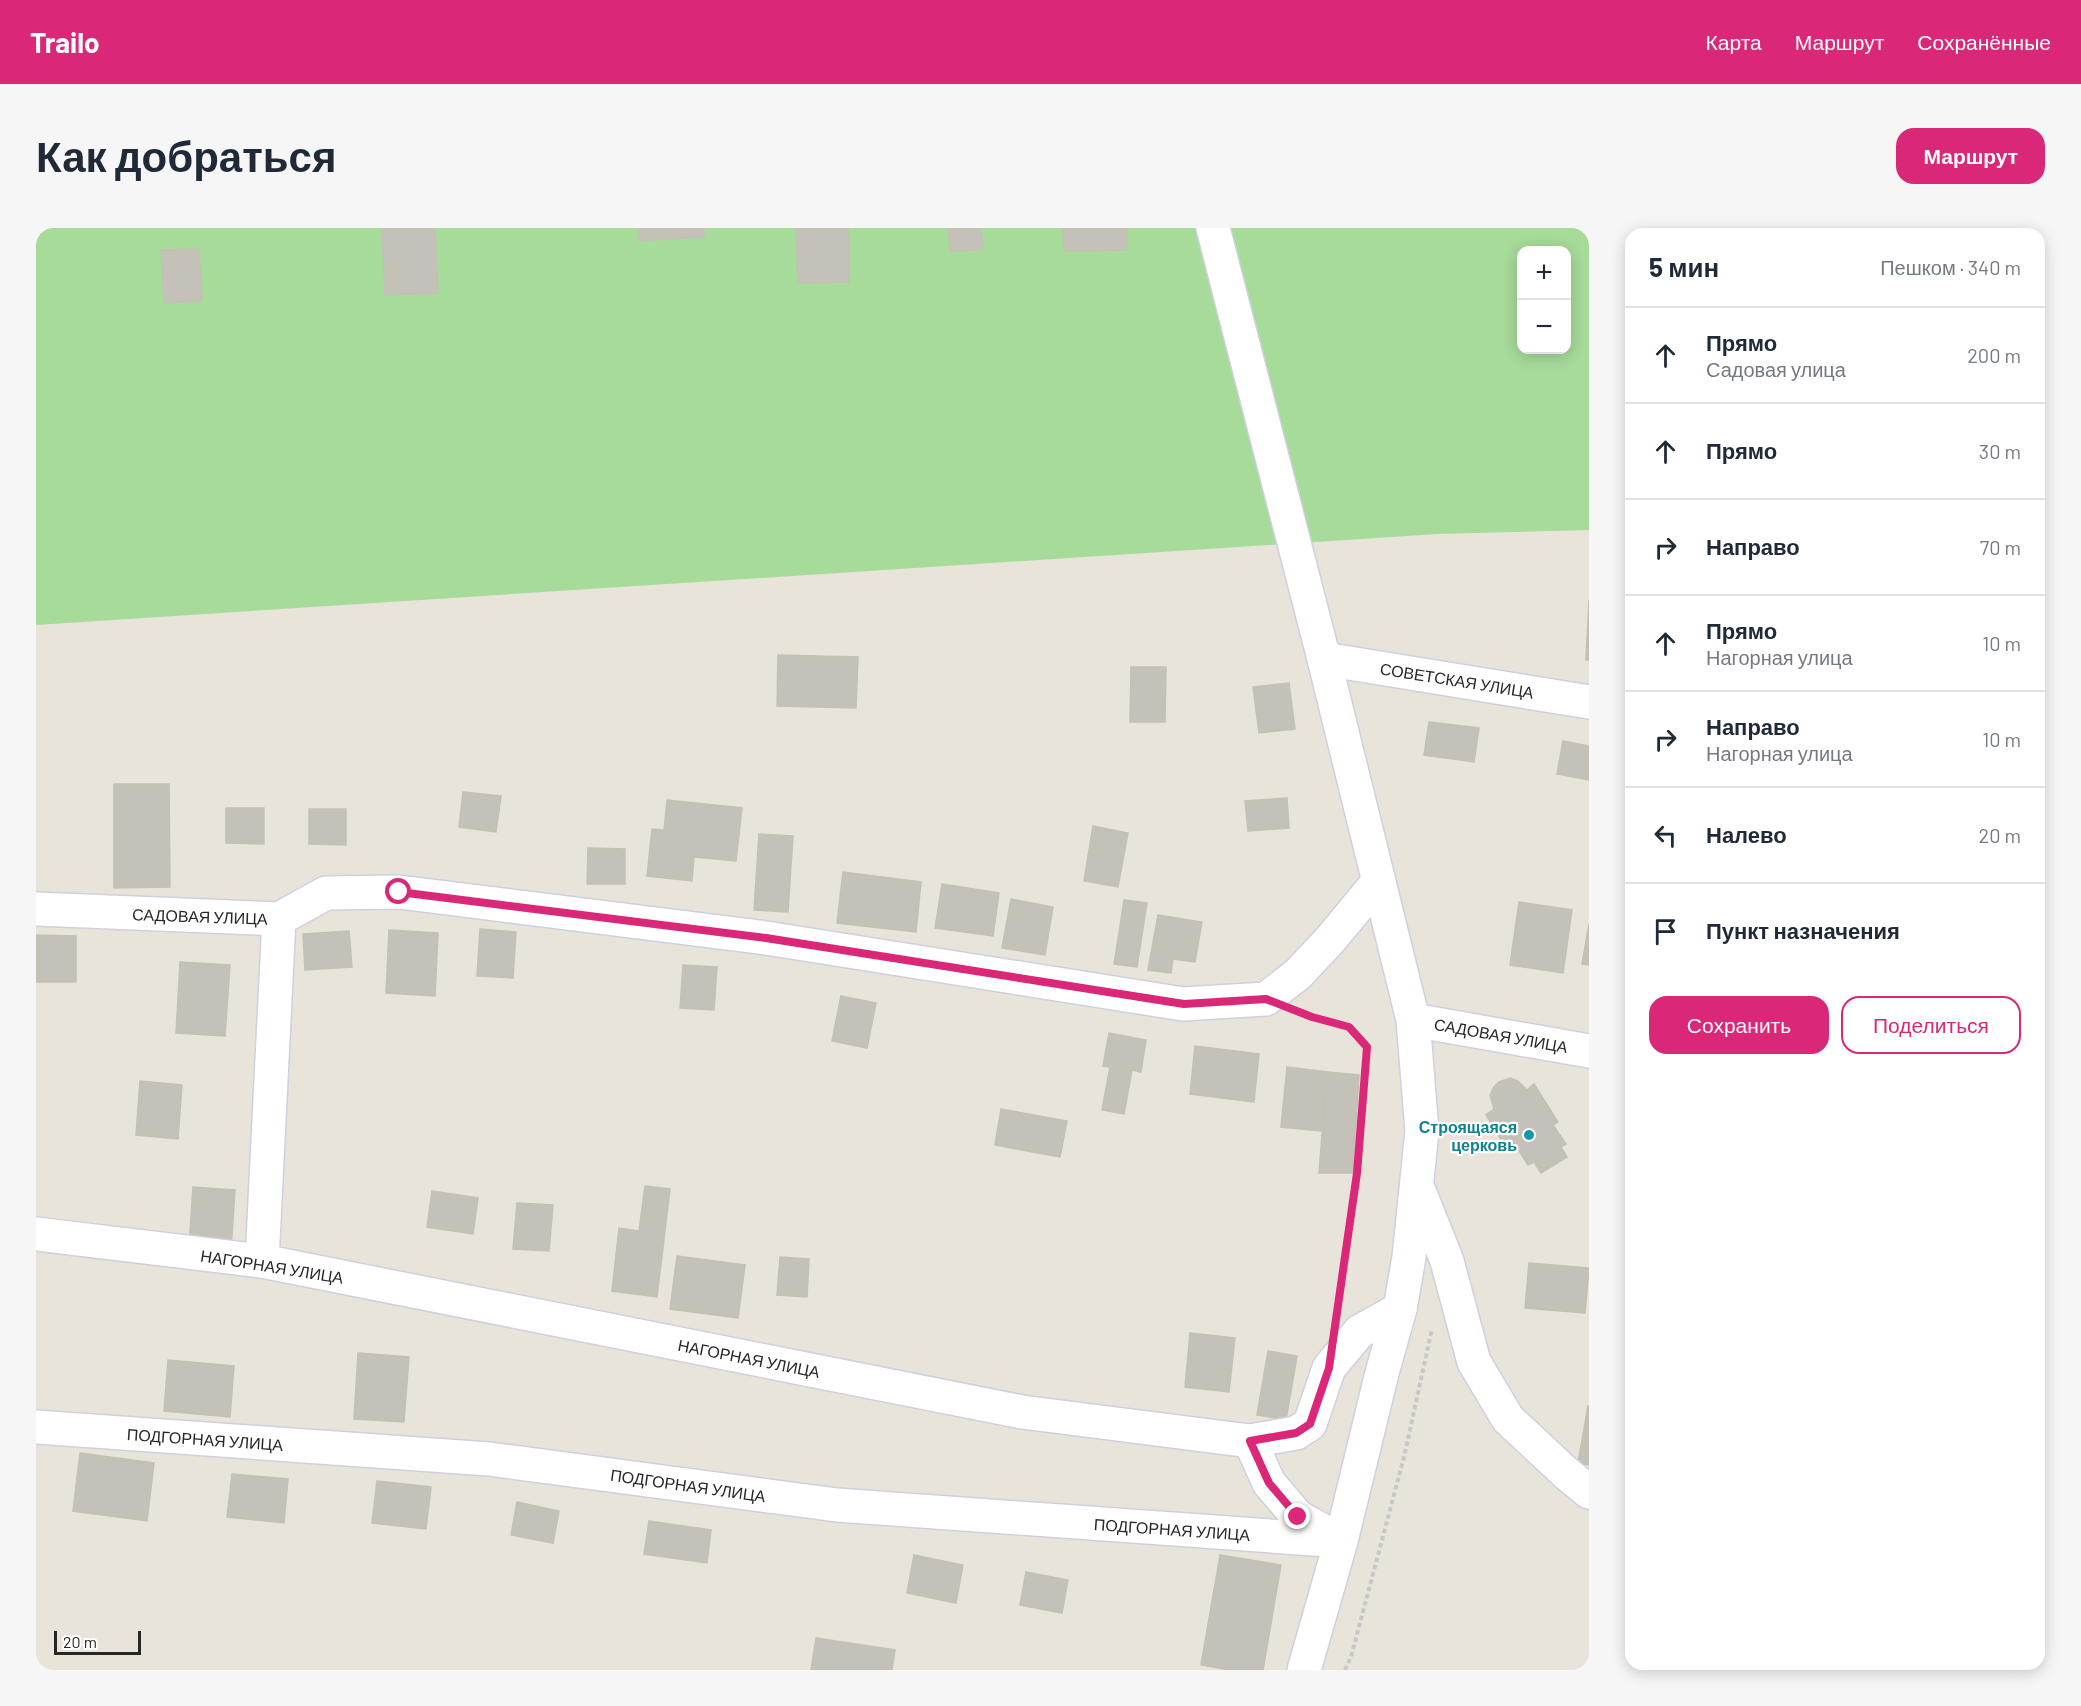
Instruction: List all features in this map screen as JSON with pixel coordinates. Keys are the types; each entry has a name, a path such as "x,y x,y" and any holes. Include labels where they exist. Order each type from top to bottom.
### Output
{"street":[{"path":"1213,228 1324,659 1413,1020 1422,1131 1409,1257 1400,1309 1382,1372 1341,1540 1304,1670"},
{"name":"СОВЕТСКАЯ УЛИЦА","path":"1324,659 1589,702"},
{"path":"1266,999 1306,966 1378,882"},
{"name":"САДОВАЯ УЛИЦА","path":"36,909 279,919 326,893 399,892 766,938 1184,1004 1266,999"},
{"path":"262,1261 279,919"},
{"name":"САДОВАЯ УЛИЦА","path":"1413,1020 1589,1051"},
{"path":"1417,1187 1447,1261 1474,1362 1508,1419 1589,1492"},
{"name":"НАГОРНАЯ УЛИЦА","path":"36,1234 262,1261 1022,1412 1250,1441 1296,1433 1310,1424 1329,1368 1359,1332 1400,1309"},
{"name":"ПОДГОРНАЯ УЛИЦА","path":"36,1427 489,1459 837,1505 1341,1540"},
{"path":"1250,1441 1269,1483 1298,1517 1341,1540"}],"path":[{"path":"1266,999 1312,1017 1349,1027 1367,1047 1357,1173 1337,1311"},
{"path":"1345,1670 1351,1657 1404,1457 1435,1319"}],"green space":[{"path":"36,228 1589,228 1589,530 1438,534 36,625"}],"building":[{"path":"382,228 435,228 438,293 385,295"},
{"path":"639,228 704,228 704,237 639,241"},
{"path":"796,228 848,228 849,282 798,283"},
{"path":"948,228 981,228 983,249 950,252"},
{"path":"1063,228 1127,228 1127,250 1064,251"},
{"path":"199,249 202,301 164,303 161,250"},
{"path":"1589,600 1589,660 1586,660"},
{"path":"778,655 858,657 856,708 777,706"},
{"path":"1131,667 1166,667 1165,722 1130,722"},
{"path":"1289,683 1295,729 1259,733 1253,687"},
{"path":"1429,722 1479,728 1474,762 1424,755"},
{"path":"1563,741 1589,746 1589,780 1557,774"},
{"path":"114,784 169,784 170,887 114,888"},
{"path":"463,792 501,796 496,832 459,827"},
{"path":"1287,798 1289,828 1248,831 1245,801"},
{"path":"667,800 742,808 736,861 694,857 692,881 647,876 652,829 664,830"},
{"path":"226,808 264,808 264,844 226,843"},
{"path":"309,809 346,809 346,845 309,844"},
{"path":"1093,826 1128,833 1118,887 1084,881"},
{"path":"759,834 793,836 788,912 754,910"},
{"path":"588,848 625,849 625,884 587,884"},
{"path":"843,872 921,882 916,932 837,923"},
{"path":"942,884 999,893 993,936 935,928"},
{"path":"1011,899 1053,907 1045,955 1002,948"},
{"path":"1124,900 1147,903 1137,967 1114,964"},
{"path":"1519,902 1572,910 1563,973 1510,965"},
{"path":"1158,915 1202,922 1195,962 1173,959 1171,973 1148,970"},
{"path":"1589,924 1589,965 1582,964"},
{"path":"480,929 516,932 513,978 477,976"},
{"path":"389,930 438,933 435,996 386,993"},
{"path":"349,931 352,967 305,970 303,934"},
{"path":"36,935 76,936 76,982 36,982"},
{"path":"180,962 230,965 225,1036 176,1033"},
{"path":"683,965 717,967 714,1010 680,1008"},
{"path":"841,996 876,1003 867,1048 832,1041"},
{"path":"1109,1033 1146,1040 1141,1072 1132,1070 1124,1114 1102,1110 1110,1067 1103,1066"},
{"path":"1195,1046 1259,1054 1254,1102 1190,1094"},
{"path":"1287,1067 1327,1072 1321,1131 1281,1127"},
{"path":"1327,1072 1359,1075 1353,1173 1319,1173"},
{"name":"Строящаяся церковь","path":"1510,1078 1518,1081 1527,1090 1534,1084 1558,1122 1553,1125 1566,1144 1561,1147 1567,1157 1541,1173 1534,1162 1528,1165 1516,1146 1508,1151 1486,1115 1494,1109 1490,1095 1494,1087 1499,1082"},
{"path":"140,1081 182,1085 178,1139 136,1135"},
{"path":"1001,1109 1067,1121 1060,1157 995,1145"},
{"path":"645,1186 670,1189 657,1297 612,1291 619,1228 639,1231"},
{"path":"193,1187 235,1190 231,1250 189,1248"},
{"path":"432,1191 478,1198 473,1234 427,1227"},
{"path":"517,1203 553,1205 549,1251 513,1249"},
{"path":"677,1256 745,1265 738,1318 670,1309"},
{"path":"780,1257 809,1259 807,1297 777,1295"},
{"path":"1529,1263 1589,1268 1585,1313 1525,1308"},
{"path":"1190,1333 1235,1338 1229,1392 1185,1387"},
{"path":"1268,1351 1297,1356 1286,1420 1257,1415"},
{"path":"358,1353 409,1357 404,1422 354,1419"},
{"path":"168,1360 234,1366 230,1417 164,1411"},
{"path":"1589,1406 1589,1465 1578,1463"},
{"path":"80,1453 154,1463 147,1521 73,1511"},
{"path":"232,1474 288,1479 284,1523 227,1517"},
{"path":"377,1481 431,1487 426,1529 372,1523"},
{"path":"517,1502 559,1511 553,1543 511,1535"},
{"path":"649,1521 711,1530 707,1563 644,1554"},
{"path":"914,1555 963,1565 956,1603 907,1593"},
{"path":"1220,1555 1281,1565 1263,1670 1230,1670 1201,1665"},
{"path":"1026,1572 1068,1580 1062,1613 1020,1605"},
{"path":"816,1638 895,1650 892,1670 811,1670"}],"place":[{"name":"Строящаяся церковь","path":"1529,1135"}],"route":[{"path":"399,892 766,938 1184,1004 1266,999 1312,1017 1349,1027 1367,1047 1357,1173 1329,1368 1310,1424 1296,1433 1250,1441 1269,1483 1298,1517"}]}
